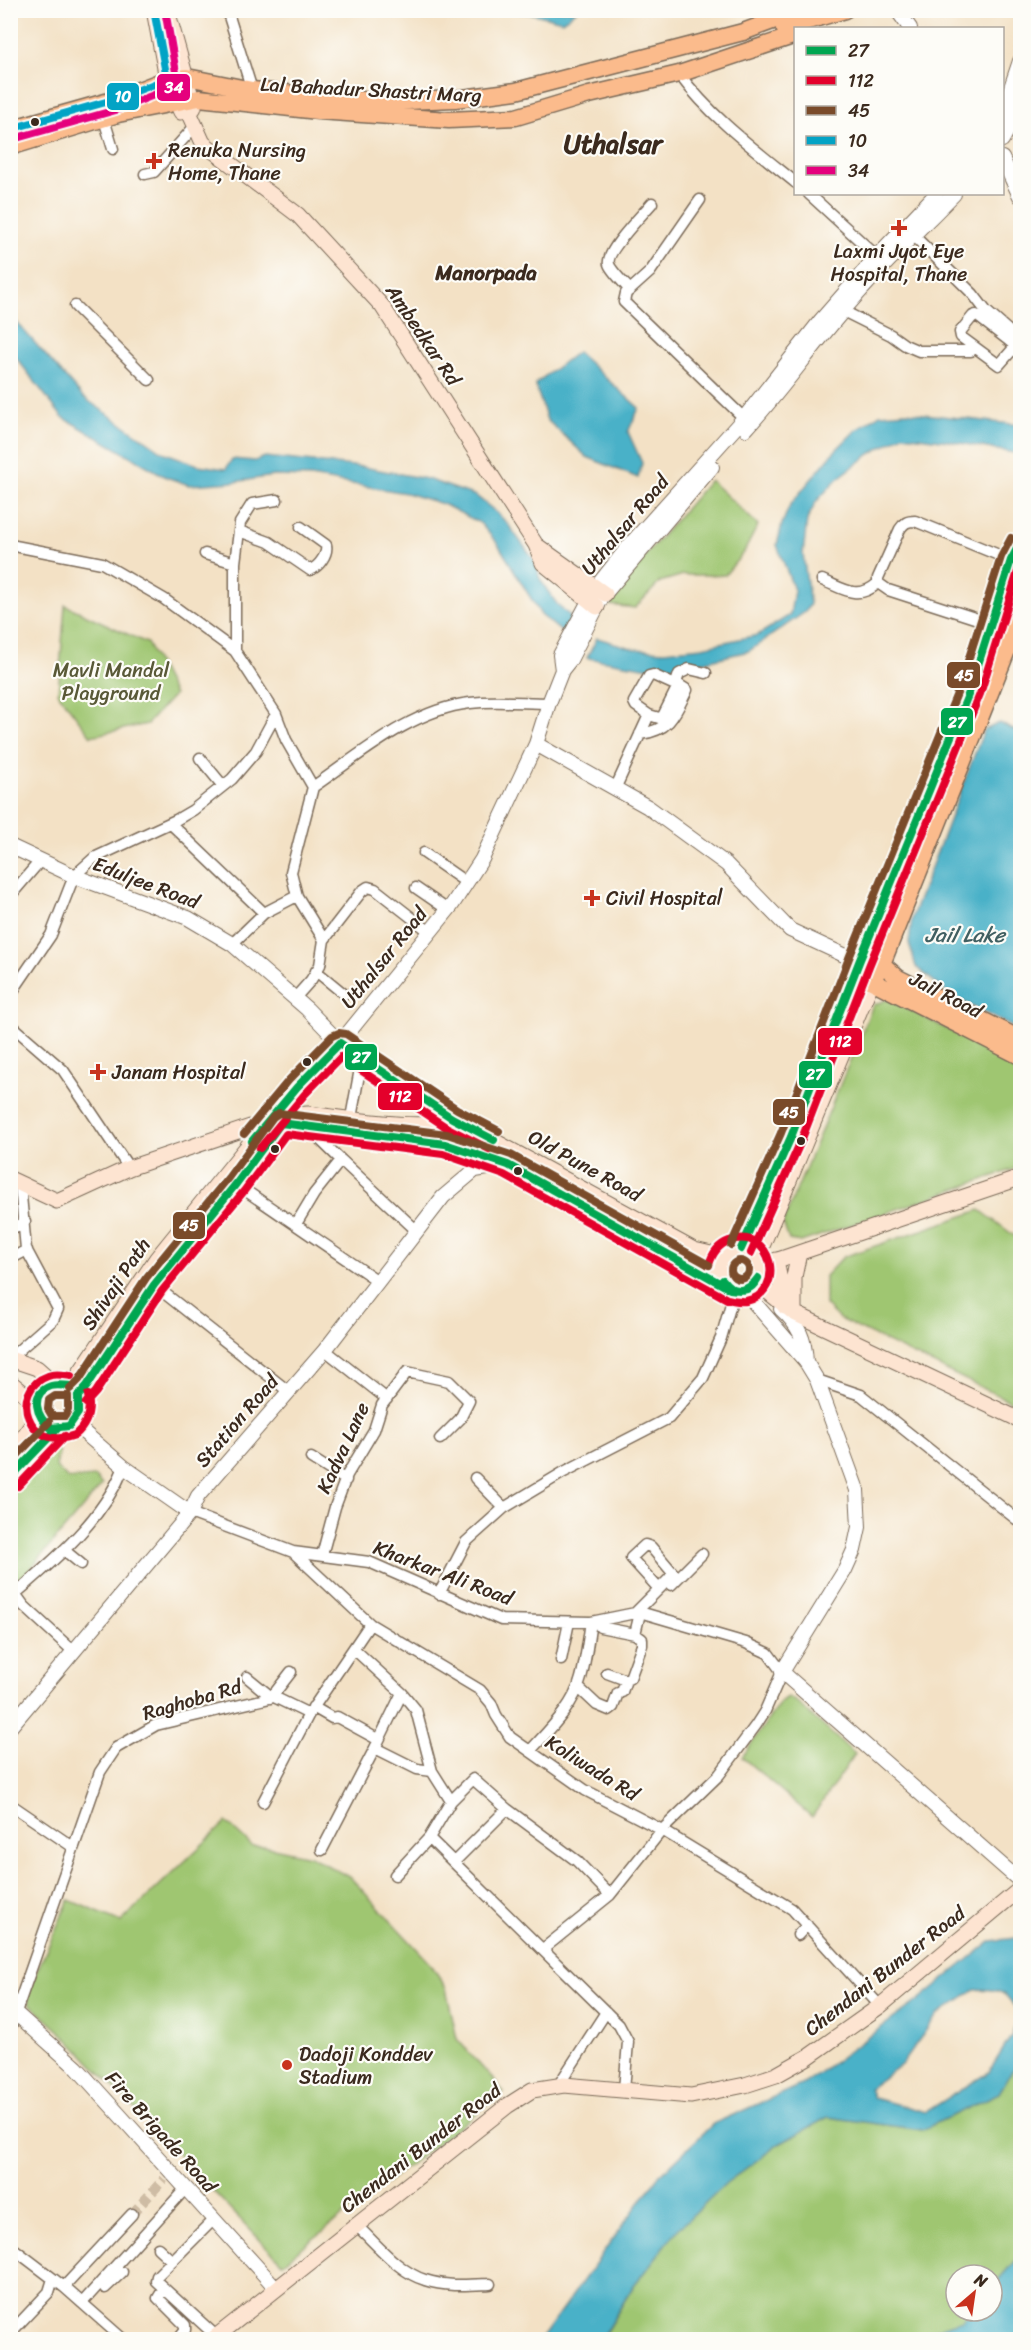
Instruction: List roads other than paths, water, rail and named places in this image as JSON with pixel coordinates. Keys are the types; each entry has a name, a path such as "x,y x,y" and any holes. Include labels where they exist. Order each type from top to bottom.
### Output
{"main road":[{"path":"154,10 167,79 189,111"},
{"path":"167,10 187,77 189,111"},
{"name":"Lal Bahadur Shastri Marg","path":"10,129 113,100 167,79 187,77 252,90 384,102 444,99 516,91 743,32 802,10"},
{"path":"448,120 466,109 512,103 679,65 845,10"},
{"path":"817,27 862,10"},
{"name":"Lal Bahadur Shastri Marg","path":"10,147 104,119 189,111 200,98 318,111 448,120 516,117 679,65 794,35"},
{"path":"444,99 466,109"},
{"name":"Ambedkar Rd","path":"189,111 203,143 298,215 382,306 536,545 543,563 597,597"},
{"path":"741,1249 791,1137 859,962 970,690 1011,560 1020,543"},
{"path":"972,741 980,713 985,680 1020,582"},
{"path":"758,1262 872,981 882,964 1020,618"},
{"path":"859,962 882,964 898,978 1020,1039"},
{"name":"Jail Road","path":"859,962 872,981 1020,1056"},
{"name":"Old Pune Road","path":"339,1043 452,1118 694,1250 724,1257"},
{"name":"Shivaji Path","path":"68,1389 157,1257 339,1043"},
{"path":"15,1182 57,1201 129,1168 296,1115 308,1114 416,1125 437,1125 452,1118"},
{"path":"10,1456 37,1409 43,1391 87,1386 154,1285 236,1184 261,1148 274,1122"},
{"name":"Old Pune Road","path":"274,1122 445,1144 508,1165 796,1317 1020,1420"},
{"path":"758,1262 776,1260 799,1253 1020,1178"},
{"path":"741,1249 750,1252 758,1262 760,1274 743,1287 719,1271 724,1257 728,1252 741,1249"},
{"path":"796,1317 794,1277 799,1253"},
{"path":"776,1260 796,1317"},
{"path":"10,1358 37,1368 68,1389 80,1410 73,1423 57,1429 10,1479"},
{"path":"10,1382 37,1409 45,1425 57,1429"},
{"name":"Chendani Bunder Road","path":"214,2338 507,2106 532,2090 564,2085 691,2096 745,2085 776,2075 808,2057 880,2006 1020,1889"}],"street":[{"path":"227,10 252,90"},
{"path":"897,10 909,27"},
{"path":"1004,133 1012,106 1020,61"},
{"path":"679,65 697,97 732,131 794,182"},
{"path":"145,174 154,172 189,111"},
{"path":"104,119 113,149"},
{"path":"1004,162 1020,196"},
{"path":"810,195 881,260"},
{"name":"Uthalsar Road","path":"339,1043 448,910 482,859 536,744 562,670 570,660 597,597 628,547 690,485 747,421 838,308 908,231 935,195"},
{"path":"953,195 908,231 973,294 983,315 1009,336 1020,341"},
{"path":"700,200 650,272 626,292 624,302 747,421"},
{"path":"630,290 609,265 609,258 615,246 652,203"},
{"path":"75,306 149,380"},
{"path":"838,308 920,351 971,351"},
{"path":"983,315 973,316 960,333 961,337 999,365 1013,349 1014,345 1009,336"},
{"path":"235,651 235,563 240,523 252,504 277,500"},
{"path":"822,580 860,594 870,590 878,583 900,529 904,523 909,521 915,521 1011,560"},
{"path":"239,531 269,542 310,570 322,560 327,549 326,545 301,527"},
{"path":"10,544 102,563 164,599 235,651 276,714 285,740 314,787"},
{"path":"205,554 235,563"},
{"path":"878,583 888,590 990,622"},
{"path":"640,734 656,732 668,723 690,690 676,683 679,674 689,669 706,673"},
{"path":"324,940 297,896 291,872 314,787 402,726 450,706 472,703 549,703"},
{"path":"10,995 51,935 74,876 94,858 170,823 193,810 223,786 246,766 276,714"},
{"path":"615,789 649,715"},
{"path":"536,744 648,807 726,864 790,930 859,962"},
{"path":"200,758 223,786"},
{"path":"170,823 264,914"},
{"name":"Eduljee Road","path":"10,846 74,876 188,918 232,944 295,998 339,1043"},
{"path":"424,853 466,883"},
{"path":"10,896 40,861"},
{"path":"295,998 320,965 324,940 362,891 368,887 375,889 430,932"},
{"path":"416,888 448,910"},
{"path":"232,944 264,914 297,896"},
{"path":"316,971 344,994"},
{"path":"10,1024 63,1070 129,1168"},
{"path":"351,1118 362,1058"},
{"path":"307,1127 417,1231"},
{"path":"296,1224 314,1194 341,1160"},
{"name":"Station Road","path":"10,1726 190,1512 198,1496 325,1350 443,1197 475,1170 508,1165"},
{"path":"10,1358 53,1320 57,1309 27,1250 25,1221 15,1182"},
{"path":"236,1184 378,1281"},
{"path":"10,1230 25,1221"},
{"path":"10,1258 27,1250"},
{"path":"154,1285 288,1391"},
{"path":"743,1287 792,1320 796,1317 805,1345 806,1362"},
{"path":"543,1949 610,1895 662,1830 725,1767 765,1711 782,1672 845,1570 854,1550 859,1527 857,1490 817,1380 806,1362 743,1287"},
{"path":"439,1594 466,1542 504,1508 564,1473 669,1418 703,1378 743,1287"},
{"name":"Kadva Lane","path":"322,1555 335,1507 346,1480 374,1430 382,1405 387,1399 325,1350"},
{"path":"387,1399 407,1372 449,1381 469,1401 460,1419 440,1439"},
{"path":"817,1380 861,1395 1020,1522"},
{"path":"73,1423 124,1467 190,1512"},
{"path":"311,1458 346,1480"},
{"path":"73,1651 24,1606 13,1591 64,1550 116,1488 124,1467"},
{"path":"475,1478 504,1508"},
{"name":"Kharkar Ali Road","path":"190,1512 293,1552 369,1562 501,1620 595,1624 640,1613 746,1643 768,1653 782,1672"},
{"path":"64,1550 81,1564"},
{"name":"Koliwada Rd","path":"293,1552 370,1624 480,1690 491,1703 510,1737 585,1790 662,1830 792,1909 880,2006"},
{"path":"640,1613 702,1554"},
{"path":"635,1634 640,1613 659,1589"},
{"path":"561,1660 570,1622"},
{"path":"263,1802 311,1711 370,1624"},
{"path":"530,1750 551,1728 576,1692 595,1624 635,1634 642,1639 630,1678 626,1680 613,1707 609,1710 597,1705 581,1690"},
{"path":"354,1649 402,1693 416,1710 432,1771 451,1801"},
{"path":"272,1697 291,1672"},
{"path":"782,1672 1020,1881"},
{"path":"607,1673 626,1680"},
{"path":"247,1677 272,1697 332,1718 338,1717 417,1769 432,1771"},
{"path":"322,1850 402,1693"},
{"name":"Raghoba Rd","path":"10,2029 14,2010 100,1772 116,1748 156,1725 272,1697"},
{"path":"395,1875 429,1838 451,1801 473,1779 507,1809 577,1861 610,1895"},
{"path":"10,1804 73,1848"},
{"path":"454,1862 507,1809"},
{"path":"429,1838 619,2025 628,2042 624,2090"},
{"path":"798,1935 807,1925"},
{"name":"Fire Brigade Road","path":"14,2010 77,2068 167,2175 188,2190 276,2288"},
{"path":"558,2086 606,2012"},
{"path":"160,2226 188,2190"},
{"path":"84,2305 188,2190"},
{"path":"64,2287 132,2214"},
{"path":"214,2219 157,2276 156,2281 214,2338"},
{"path":"356,2225 400,2266 424,2280 453,2285 490,2284"},
{"path":"10,2246 64,2287 124,2340"},
{"path":"158,2248 172,2261"},
{"path":"84,2305 122,2272"},
{"path":"10,2330 15,2328 49,2292 53,2279"},
{"path":"164,2288 158,2298 185,2325 185,2330 177,2340"}],"water":[{"path":"576,10 562,21 534,14 500,11 484,17 460,20 443,11"},
{"path":"10,315 83,397 163,452 198,465 226,469 232,459 255,461 265,457 363,467 427,479 476,496 507,523 537,564 539,577 547,590 557,604 571,617 563,633 541,615 498,544 480,523 443,504 406,493 310,477 274,476 189,485 166,477 62,417 11,351"},
{"path":"577,352 639,408 628,432 642,463 638,478 587,457 547,420 535,384"},
{"path":"906,412 1020,425 1020,454 903,435 870,454 837,479 816,502 807,520 803,554 810,604 805,612 749,651 685,666 656,669 587,658 597,638 635,649 664,651 702,647 758,635 790,615 794,590 777,545 790,505 833,453 856,430 880,414"},
{"name":"Jail Lake","path":"999,723 1020,733 1020,1031 952,996 916,967 909,943 912,917 984,730"},
{"path":"1020,1934 1020,2057 999,2093 922,2130 828,2117 779,2144 726,2183 679,2228 634,2285 601,2339 541,2339 657,2178 713,2124 805,2083 916,2002 991,1941 1016,1938","holes":["975,1989 1002,1993 1019,2015 1012,2035 989,2072 926,2112 873,2098 869,2088 901,2065 937,2015"]},
{"path":"1020,2255 1020,2339 907,2339 953,2323 1004,2323 1004,2273"}],"tunnel":[{"path":"132,2214 164,2179"}],"place":[{"name":"Renuka Nursing Home, Thane","path":"154,161"},
{"name":"Laxmi Jyot Eye Hospital, Thane","path":"899,228"},
{"name":"Civil Hospital","path":"592,898"},
{"name":"Janam Hospital","path":"98,1072"},
{"name":"Dadoji Konddev Stadium","path":"287,2065"}],"district":[{"name":"Uthalsar","path":"613,144"},
{"name":"Manorpada","path":"486,273"}],"park label":[{"name":"Mavli Mandal Playground","path":"111,682"}]}
